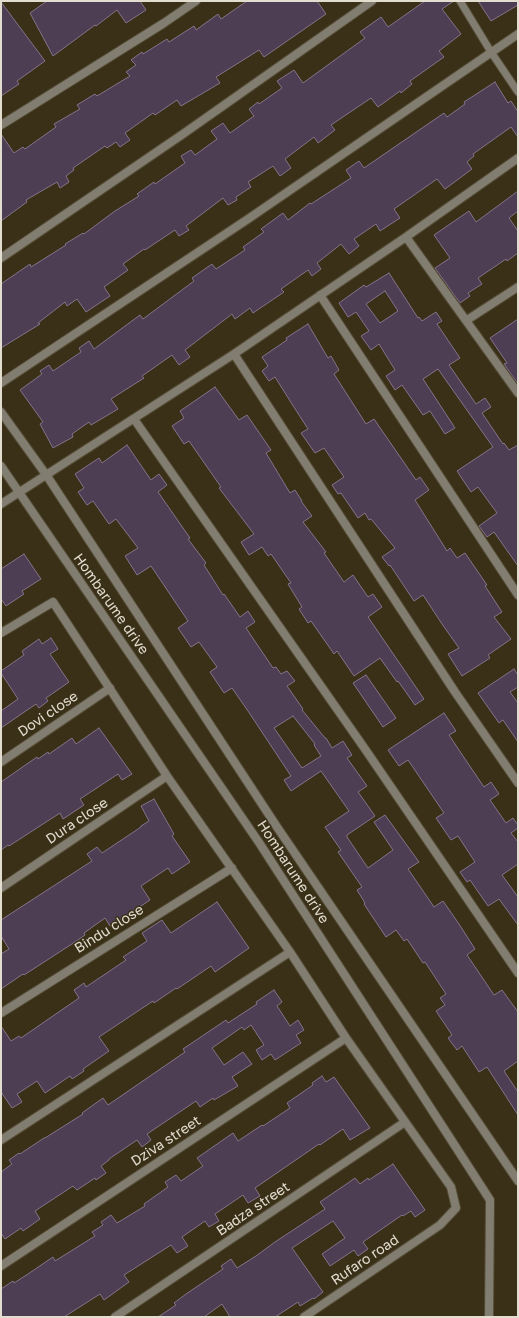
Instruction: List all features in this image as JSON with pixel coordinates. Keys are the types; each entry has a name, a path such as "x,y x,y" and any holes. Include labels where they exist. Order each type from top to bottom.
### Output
{"street":[{"path":"1,125 164,23 196,1"},
{"path":"1,258 183,134 372,1"},
{"path":"1,383 248,219 518,34"},
{"path":"1,504 47,476 234,354 406,237 518,158"},
{"path":"406,237 518,393"},
{"path":"467,320 518,287"},
{"path":"320,295 518,595"},
{"path":"234,354 455,692 518,784"},
{"path":"1,412 47,476 277,826 518,1181"},
{"path":"134,419 365,749 518,973"},
{"name":"Hombarume drive","path":"1,466 18,493 260,844 490,1200 489,1317"},
{"path":"1,633 53,602 167,776 290,952 346,1038 405,1122"},
{"name":"Dovi close","path":"1,762 110,688"},
{"name":"Dura close","path":"1,888 167,776"},
{"name":"Bindu close","path":"1,1013 232,868"},
{"path":"1,1140 290,952"},
{"name":"Dziva street","path":"1,1266 346,1038"},
{"name":"Rufaro road","path":"304,1317 440,1225 456,1208 451,1187 405,1122"},
{"name":"Badza street","path":"115,1317 405,1122"}],"lane":[{"path":"460,1 491,52 518,92"}],"building":[{"path":"47,1 140,1 146,10 126,23 117,10 53,56 30,13"},
{"path":"247,1 317,1 326,14 264,57 259,50 216,77 220,83 181,106 177,100 155,115 153,113 125,133 130,140 120,147 116,142 107,148 105,146 73,168 74,170 66,176 69,182 60,188 57,182 26,200 27,202 1,221 1,134 14,153 23,147 25,149 56,127 54,124 80,109 77,105 95,94 97,96 130,76 126,72 136,65 131,60 142,52 143,54 167,39 169,42 194,26 196,30 218,14 221,19"},
{"path":"425,1 454,1 442,9 461,34 439,51 444,57 410,81 412,84 401,93 400,91 378,107 371,98 331,125 335,130 318,143 314,137 285,159 291,168 280,176 273,166 248,182 251,187 236,197 237,200 228,205 223,198 186,226 189,230 179,236 175,230 145,250 144,249 123,264 128,270 104,287 110,296 86,312 77,299 67,306 65,302 38,323 40,324 1,348 1,284 30,264 31,267 66,245 65,244 83,233 84,234 115,211 139,196 137,194 154,182 155,184 185,163 181,156 191,150 195,155 217,139 211,131 223,123 230,133 254,116 249,109 282,88 277,81 294,70 303,83 365,38 360,32 381,17 388,27"},
{"path":"478,1 518,1 518,5 491,21"},
{"path":"1,2 45,61 17,81 19,84 1,96"},
{"path":"495,82 508,103 511,101 518,112 518,137 511,127 473,154 474,156 467,162 472,169 445,189 437,179 394,209 400,218 380,231 376,224 354,239 359,246 349,254 341,244 317,263 321,269 312,276 308,270 281,289 284,292 253,313 250,308 235,319 232,314 185,350 190,357 179,365 172,355 142,376 144,378 111,399 118,409 91,425 89,422 72,434 73,437 53,448 40,424 43,422 20,390 42,374 40,371 49,365 53,371 81,352 79,348 89,341 94,349 140,315 143,319 194,281 192,278 212,264 216,269 245,250 243,247 264,232 261,229 283,213 288,220 310,203 311,204 351,178 346,170 359,161 364,168 444,113 447,117 465,104 464,102"},
{"path":"518,191 518,211 509,218 518,231 518,253 507,261 506,259 478,278 482,284 468,293 470,296 460,303 435,268 450,258 434,235 469,211 476,222"},
{"path":"389,273 418,318 419,317 422,321 436,312 442,321 437,324 460,358 449,365 476,404 485,398 491,407 482,413 503,444 504,443 509,450 518,445 518,566 494,532 487,537 479,526 497,513 478,487 471,492 457,471 493,447 438,369 423,379 455,428 445,434 430,411 423,415 402,385 395,390 386,376 395,370 379,344 371,350 361,336 369,331 356,312 348,317 339,303 364,285 366,287","holes":["385,291 398,311 380,323 366,304"]},
{"path":"518,319 518,384 504,364 507,363 490,338"},
{"path":"308,324 328,358 331,356 339,370 334,374 366,424 374,419 416,480 420,477 429,490 415,500 447,551 450,548 457,558 465,553 487,585 485,586 502,612 494,617 511,639 488,655 490,658 462,676 448,654 459,648 423,595 414,601 390,565 389,566 382,557 395,548 371,519 369,520 365,513 358,518 341,493 338,494 332,485 344,477 324,448 315,453 301,433 308,429 275,377 269,381 262,371 268,366 262,357 287,340 286,338"},
{"path":"215,387 239,420 247,415 271,450 266,453 290,493 295,490 312,516 303,522 326,552 324,553 344,582 353,575 368,597 373,594 382,607 368,617 424,699 415,705 380,658 354,676 337,651 334,654 311,621 308,623 299,609 302,607 288,584 291,583 271,554 268,556 262,547 249,555 241,542 254,534 219,488 221,487 189,441 184,444 172,426 184,418 180,411"},
{"path":"127,445 151,480 159,474 167,485 158,492 190,538 188,539 206,563 204,565 223,595 224,594 240,617 248,611 255,622 246,628 273,668 276,667 281,674 287,671 295,681 287,686 303,709 302,710 326,738 332,748 343,741 352,755 347,758 367,786 358,792 375,816 347,835 347,837 368,868 393,850 374,822 385,815 419,862 408,869 434,907 443,901 459,924 475,949 467,955 494,995 502,990 518,1012 518,1061 504,1071 518,1092 518,1115 487,1067 479,1072 462,1046 457,1050 448,1038 452,1035 436,1011 445,1005 440,998 446,994 425,962 423,963 407,939 404,941 396,930 386,937 364,904 365,903 357,890 362,887 338,852 341,850 325,827 349,811 321,771 291,791 284,780 291,776 248,711 232,688 224,693 210,672 217,667 199,642 191,647 178,628 188,621 151,566 137,575 125,556 138,548 116,519 109,524 93,501 87,505 78,492 84,488 75,474 99,458 102,463","holes":["293,716 315,744 314,745 321,756 302,768 274,728"]},
{"path":"24,554 41,579 22,591 24,594 6,606 1,599 1,569"},
{"path":"51,638 58,649 50,654 69,682 46,698 48,701 39,708 36,704 1,728 1,711 18,699 1,671 24,655 22,651 39,639 42,644"},
{"path":"514,669 518,675 518,687 510,692 518,703 518,742 503,720 499,723 478,693"},
{"path":"366,675 396,718 383,727 353,683"},
{"path":"444,713 456,731 449,735 484,787 491,782 499,794 490,800 506,823 513,818 518,825 518,828 511,833 518,842 518,864 502,875 518,897 518,925 499,899 488,906 470,880 467,882 460,872 475,862 458,836 451,840 436,818 444,813 408,760 399,766 388,750"},
{"path":"99,728 132,774 122,780 118,774 80,799 84,805 63,819 60,813 1,850 1,782 37,757 38,759 48,752 49,754 72,738 76,744"},
{"path":"154,799 174,834 172,836 190,862 172,874 168,868 141,886 150,900 110,926 105,918 84,933 85,935 75,942 1,989 1,954 9,949 1,936 1,920 92,861 87,854 97,847 102,853 149,821 141,806"},
{"path":"217,902 249,948 215,972 211,966 154,1003 153,1001 99,1037 109,1051 83,1069 84,1071 72,1079 70,1076 45,1093 37,1081 17,1094 22,1102 12,1108 1,1092 1,1026 11,1041 19,1036 21,1038 79,998 74,990 84,983 86,987 126,960 123,957 147,941 142,933 162,920 171,933"},
{"path":"274,990 282,1002 277,1006 290,1026 298,1020 304,1030 296,1035 301,1043 275,1060 271,1054 262,1060 256,1050 264,1045 251,1025 244,1030 242,1027 212,1048 224,1065 243,1052 252,1064 232,1077 238,1086 214,1100 213,1098 200,1107 196,1101 147,1134 151,1140 142,1147 137,1140 101,1166 106,1173 96,1180 95,1178 77,1190 73,1186 35,1211 40,1219 23,1231 21,1228 5,1239 1,1233 1,1172 12,1164 9,1160 83,1114 82,1113 103,1098 108,1105 185,1052 183,1049 226,1020 228,1023 257,1004 256,1002"},
{"path":"322,1076 326,1082 334,1077 370,1128 350,1140 343,1129 320,1145 319,1144 255,1188 260,1196 248,1203 243,1195 215,1214 219,1221 209,1227 205,1221 182,1237 188,1246 177,1253 171,1245 124,1275 129,1282 104,1300 100,1294 64,1317 1,1317 1,1289 13,1281 14,1283 53,1257 55,1261 95,1236 92,1232 103,1225 101,1222 111,1215 117,1223 145,1206 144,1204 168,1187 165,1182 176,1175 181,1181 203,1166 197,1158 233,1133 238,1141 262,1125 263,1126 290,1108 287,1103 313,1085 312,1083"},
{"path":"393,1164 425,1210 415,1217 411,1211 403,1216 402,1215 363,1242 368,1249 358,1256 354,1250 330,1266 322,1254 345,1238 333,1221 292,1248 323,1292 314,1299 313,1298 300,1306 298,1302 275,1317 230,1317 222,1304 204,1317 158,1317 176,1305 174,1303 186,1294 223,1269 221,1266 231,1259 237,1268 325,1209 320,1202 355,1178 360,1184 368,1178 369,1180"}]}
